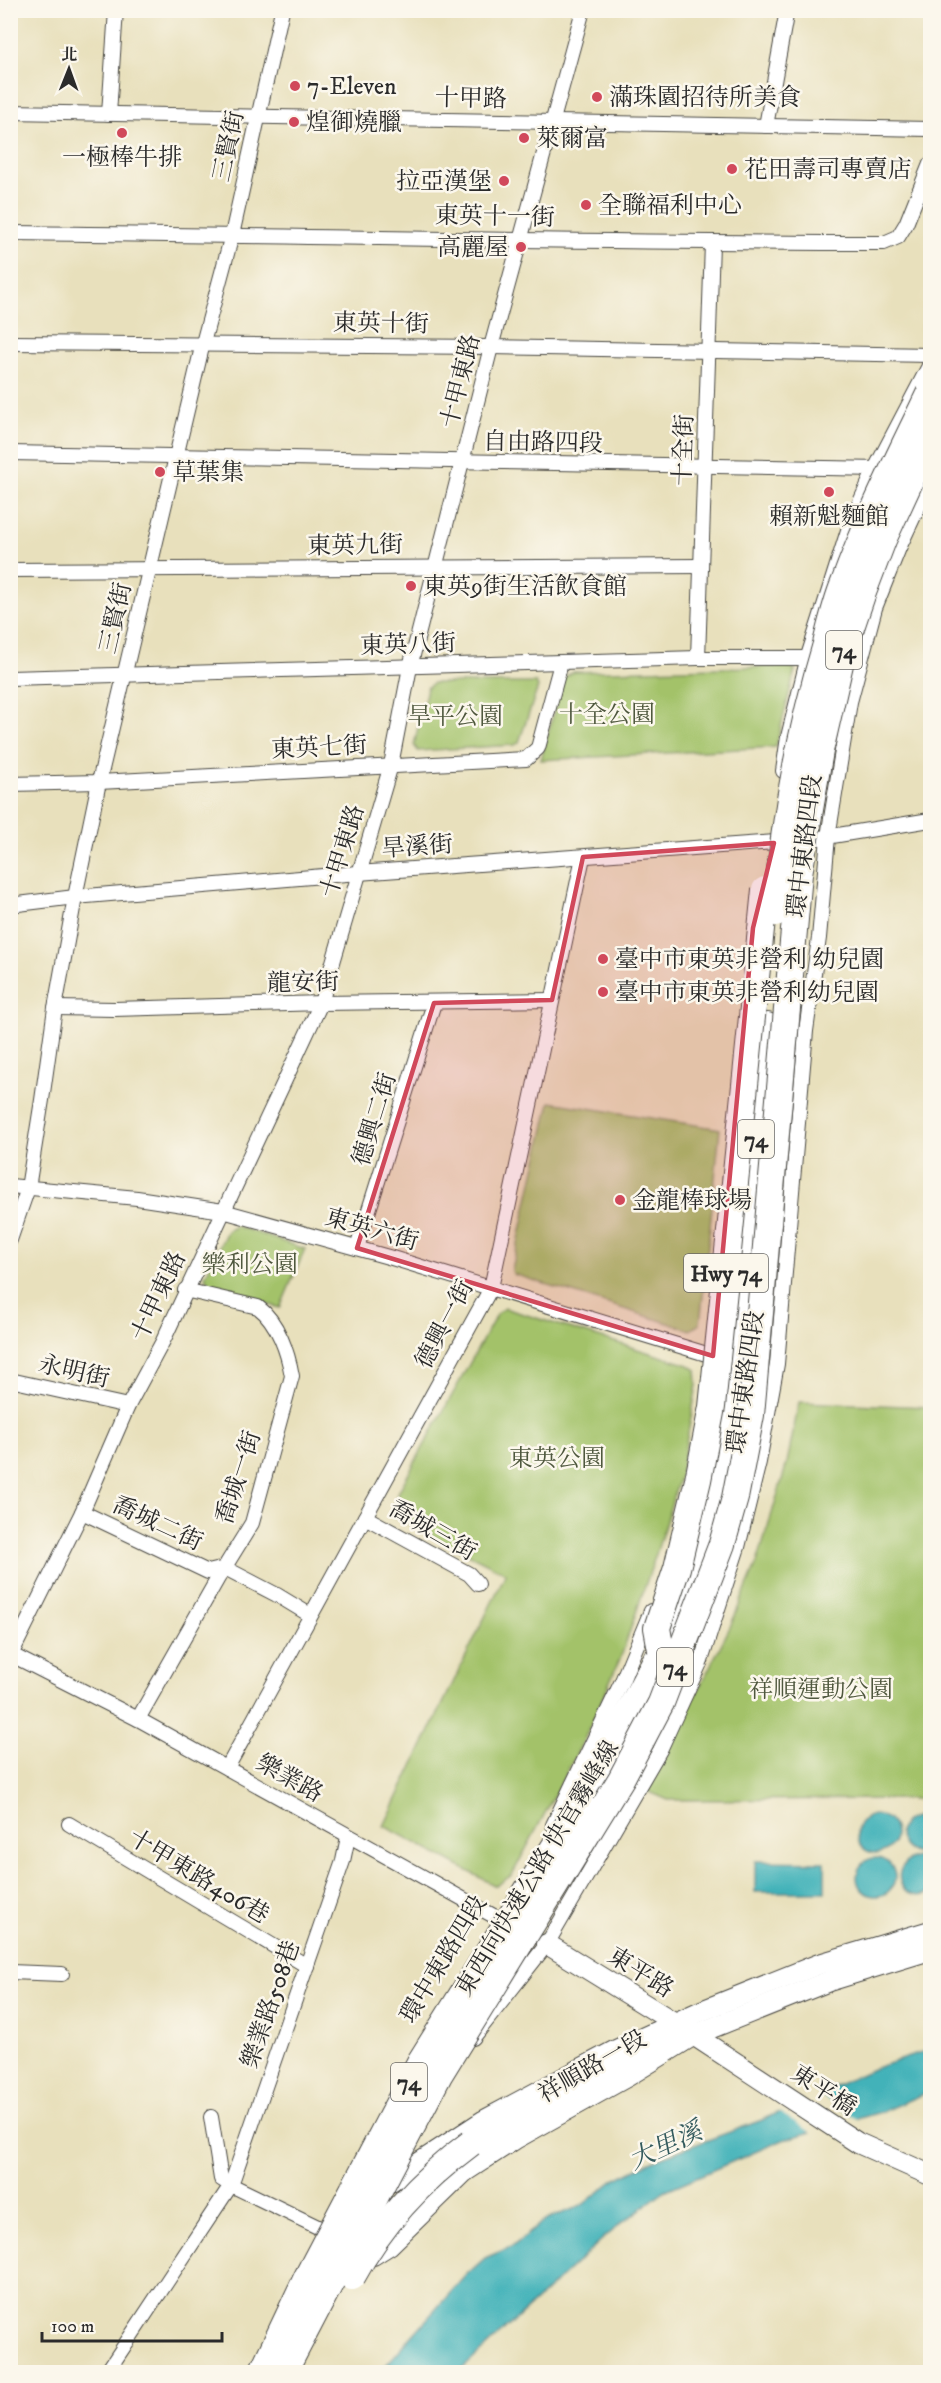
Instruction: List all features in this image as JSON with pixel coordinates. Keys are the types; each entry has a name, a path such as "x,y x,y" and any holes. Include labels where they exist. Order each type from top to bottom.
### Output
{"highway":[{"name":"東西向快速公路 快官霧峰線","path":"262,2373 306,2277 420,2062 581,1804 661,1650 691,1571 723,1451 746,1251 779,870 801,740 812,689 843,585 871,514 930,392"},
{"name":"東西向快速公路 快官霧峰線","path":"284,2373 439,2075 621,1779 651,1722 682,1652 722,1544 735,1498 751,1415 799,874 820,751 843,651 862,595 883,540 930,438"},
{"name":"Hwy 74","path":"661,1650 657,1628 680,1557 712,1407 765,890"},
{"path":"301,2373 360,2263 387,2222 426,2179 471,2143 493,2129 691,2033"}],"street":[{"path":"109,114 116,10"},
{"name":"三賢街","path":"10,1240 28,1188 55,1008 99,782 203,343 232,235 282,10"},
{"name":"十甲東路","path":"11,1655 82,1512 128,1406 163,1341 321,1003 391,765 410,667 464,462 491,347 583,10"},
{"path":"766,126 787,10"},
{"name":"十甲路","path":"10,112 930,129"},
{"name":"東英十一街","path":"10,233 712,243 884,243 898,237 930,164"},
{"name":"十全街","path":"698,658 712,243"},
{"name":"東英十街","path":"10,342 930,355"},
{"name":"環中東路四段","path":"553,1825 635,1653 680,1524 712,1356 753,928 765,890 774,843 788,737 808,658 850,524 875,469 930,364"},
{"name":"自由路四段","path":"10,453 875,469 930,473"},
{"name":"環中東路四段","path":"380,2121 479,2032 547,1944 660,1750 701,1661 738,1546 759,1462 777,1364 806,1031 819,938 828,837 850,702 875,608 899,548 930,482"},
{"name":"東英九街","path":"10,570 701,566"},
{"name":"東英八街","path":"10,678 698,658 808,658"},
{"name":"東英七街","path":"10,784 99,782 391,765 508,762 526,759 538,748 561,663"},
{"name":"旱溪街","path":"10,905 75,897 358,873 774,843 828,837 930,820"},
{"name":"德興一街","path":"227,1768 490,1288 583,857"},
{"name":"環中東路四段","path":"250,2373 444,2002 594,1762 630,1685 710,1477 730,1358 769,937 765,890"},
{"name":"龍安街","path":"55,1008 114,1009 552,1000"},
{"name":"德興二街","path":"357,1248 434,1003"},
{"name":"東英六街","path":"10,1186 137,1198 223,1211 357,1248 712,1356"},
{"name":"喬城一街","path":"138,1719 252,1522 292,1376 276,1329 258,1307 185,1290"},
{"name":"永明街","path":"10,1380 128,1406"},
{"name":"喬城二街","path":"82,1512 208,1572 225,1568 310,1615"},
{"name":"喬城三街","path":"365,1517 469,1574 478,1584"},
{"name":"樂業路","path":"11,1655 138,1719 348,1837 547,1944"},
{"name":"十甲東路406巷","path":"69,1824 307,1966"},
{"name":"樂業路508巷","path":"106,2373 231,2185 343,1861 348,1837"},
{"name":"祥順路一段","path":"307,2264 332,2263 373,2255 389,2245 464,2172 515,2139 628,2076 691,2033 819,1964 930,1931"},
{"name":"東平路","path":"547,1944 691,2033"},
{"name":"祥順路一段","path":"327,2224 483,2121 616,2050 691,2033 829,1981 930,1950"},
{"path":"10,1972 62,1974"},
{"name":"東平橋","path":"691,2033 858,2143 923,2172"},
{"path":"211,2116 221,2179 327,2224"}],"highlighted area":[{"path":"774,843 753,928 713,1356 357,1248 434,1003 552,1000 583,857"}],"green space":[{"name":"十全公園","path":"787,666 795,670 776,747 541,760 563,678 573,672"},
{"name":"旱平公園","path":"433,683 536,683 538,687 519,742 515,745 418,751 414,745 427,688"},
{"name":"金龍棒球場","path":"550,1102 720,1129 700,1324 690,1330 513,1274 512,1270"},
{"name":"樂利公園","path":"236,1226 305,1249 280,1308 211,1286 205,1276 227,1231"},
{"name":"東英公園","path":"504,1308 689,1365 696,1370 697,1385 680,1476 622,1654 584,1740 512,1875 496,1886 384,1826 506,1573 391,1515 399,1491 497,1314"},
{"name":"祥順運動公園","path":"799,1402 930,1407 930,1799 668,1800 647,1791 730,1627 757,1563 787,1463"}],"water":[{"path":"876,1815 890,1820 895,1834 890,1848 876,1853 862,1848 857,1834 862,1820"},
{"path":"917,1816 930,1819 930,1850 914,1853 903,1844 899,1832 905,1821"},
{"path":"917,1857 930,1862 930,1892 912,1895 905,1890 899,1876 907,1862"},
{"path":"876,1858 890,1863 895,1877 890,1891 876,1896 862,1891 857,1877 862,1863"},
{"path":"755,1861 825,1862 825,1892 755,1892"},
{"path":"930,2050 930,2091 881,2112 783,2140 664,2191 608,2234 459,2372 380,2372 466,2275 485,2258 513,2246 547,2219 581,2206 614,2180 654,2160 762,2120 875,2068"}],"pier":[{"path":"815,2092 860,2121 814,2134 776,2110"}],"place":[{"name":"7-Eleven","path":"295,86"},
{"name":"滿珠園招待所美食","path":"597,97"},
{"name":"煌御燒臘","path":"294,122"},
{"name":"一極棒牛排","path":"122,133"},
{"name":"萊爾富","path":"524,138"},
{"name":"花田壽司專賣店","path":"732,169"},
{"name":"拉亞漢堡","path":"504,181"},
{"name":"全聯福利中心","path":"586,205"},
{"name":"高麗屋","path":"521,247"},
{"name":"草葉集","path":"160,472"},
{"name":"賴新魁麵館","path":"829,492"},
{"name":"東英9街生活飲食館","path":"411,586"},
{"name":"臺中市東英非營利 幼兒園","path":"603,959"},
{"name":"臺中市東英非營利幼兒園","path":"603,992"},
{"name":"金龍棒球場","path":"620,1200"}],"water label":[{"name":"大里溪","path":"665,2145"}]}
